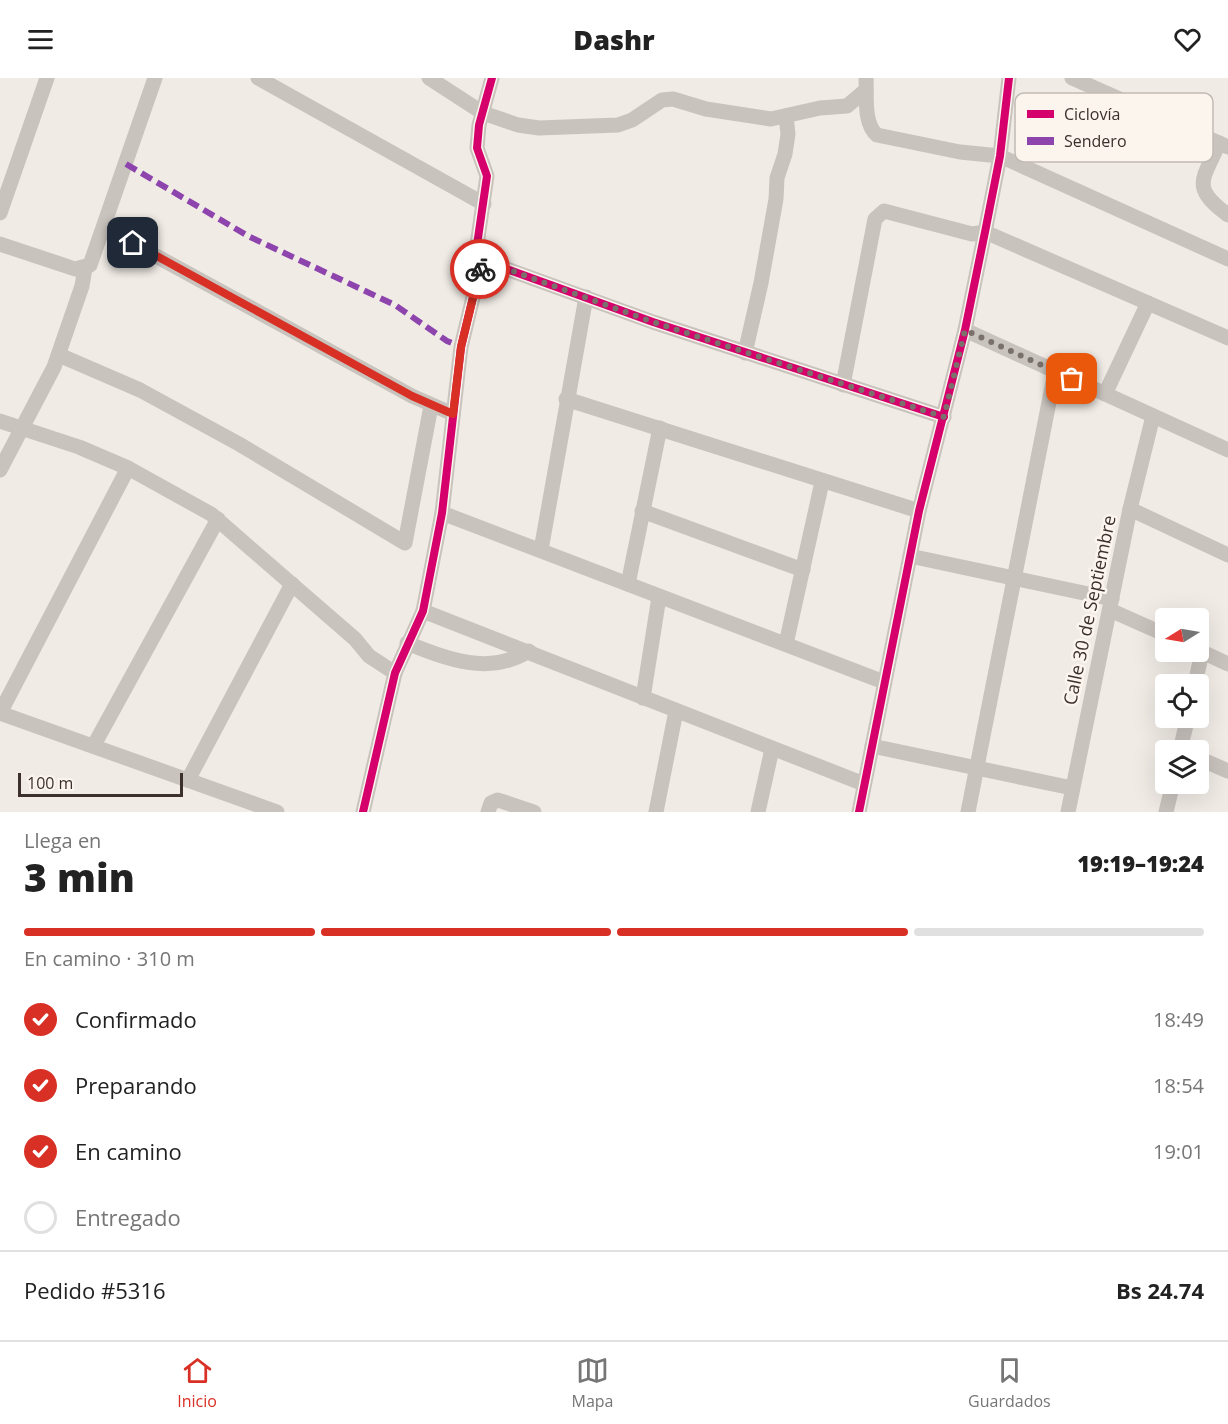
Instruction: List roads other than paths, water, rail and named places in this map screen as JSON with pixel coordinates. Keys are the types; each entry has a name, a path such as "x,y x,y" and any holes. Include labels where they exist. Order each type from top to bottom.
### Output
{"street":[{"path":"0,213 47,78"},
{"path":"0,244 75,269 90,265 155,78"},
{"path":"258,78 484,204"},
{"path":"429,78 483,112 532,127 610,126 632,120 657,103 673,99 706,109 761,119 786,116 820,108 847,106 866,84"},
{"path":"363,812 395,673 423,611 442,513 461,347 482,260 477,245 487,176 477,148 492,78"},
{"path":"860,812 919,511 965,330 986,232 1000,156 1009,78"},
{"path":"1072,78 1106,93"},
{"path":"866,84 868,117 872,130 877,135 960,152 1000,156 1228,258"},
{"path":"745,353 761,283 776,199 777,178 785,154 788,134 786,116"},
{"path":"1224,145 1203,178 1203,187 1205,195 1228,215"},
{"path":"843,385 878,214 887,210 972,234 986,232 1228,338"},
{"path":"102,232 114,233 431,406 453,414"},
{"path":"482,260 745,353 944,417"},
{"path":"0,470 24,427 58,355 82,286 85,268"},
{"path":"541,550 566,399 586,297"},
{"path":"1105,394 1148,303"},
{"path":"965,330 1228,450"},
{"path":"58,355 140,390 239,444 405,543 431,406"},
{"path":"968,812 1055,372"},
{"path":"566,399 919,511"},
{"name":"Calle 30 de Septiembre","path":"1072,810 1072,788 1130,509 1153,416"},
{"path":"0,420 24,427 128,468 218,519 354,639 369,656 395,673"},
{"path":"628,584 660,428"},
{"path":"128,468 0,713 277,812"},
{"path":"786,644 822,482"},
{"path":"1130,509 1228,555"},
{"path":"642,511 803,570"},
{"path":"442,513 884,682"},
{"path":"94,745 218,519"},
{"path":"910,556 1015,579 1111,604 1155,629"},
{"path":"188,780 292,584"},
{"path":"643,698 660,597"},
{"path":"423,611 864,784"},
{"path":"407,643 454,661 471,664 494,663 515,658 529,651"},
{"path":"1209,655 1228,664"},
{"path":"657,812 676,711"},
{"path":"872,746 1072,788"},
{"path":"758,812 772,749"},
{"path":"1209,763 1228,771"},
{"path":"1166,812 1170,794"},
{"path":"488,812 491,803 498,800 534,812"}]}
